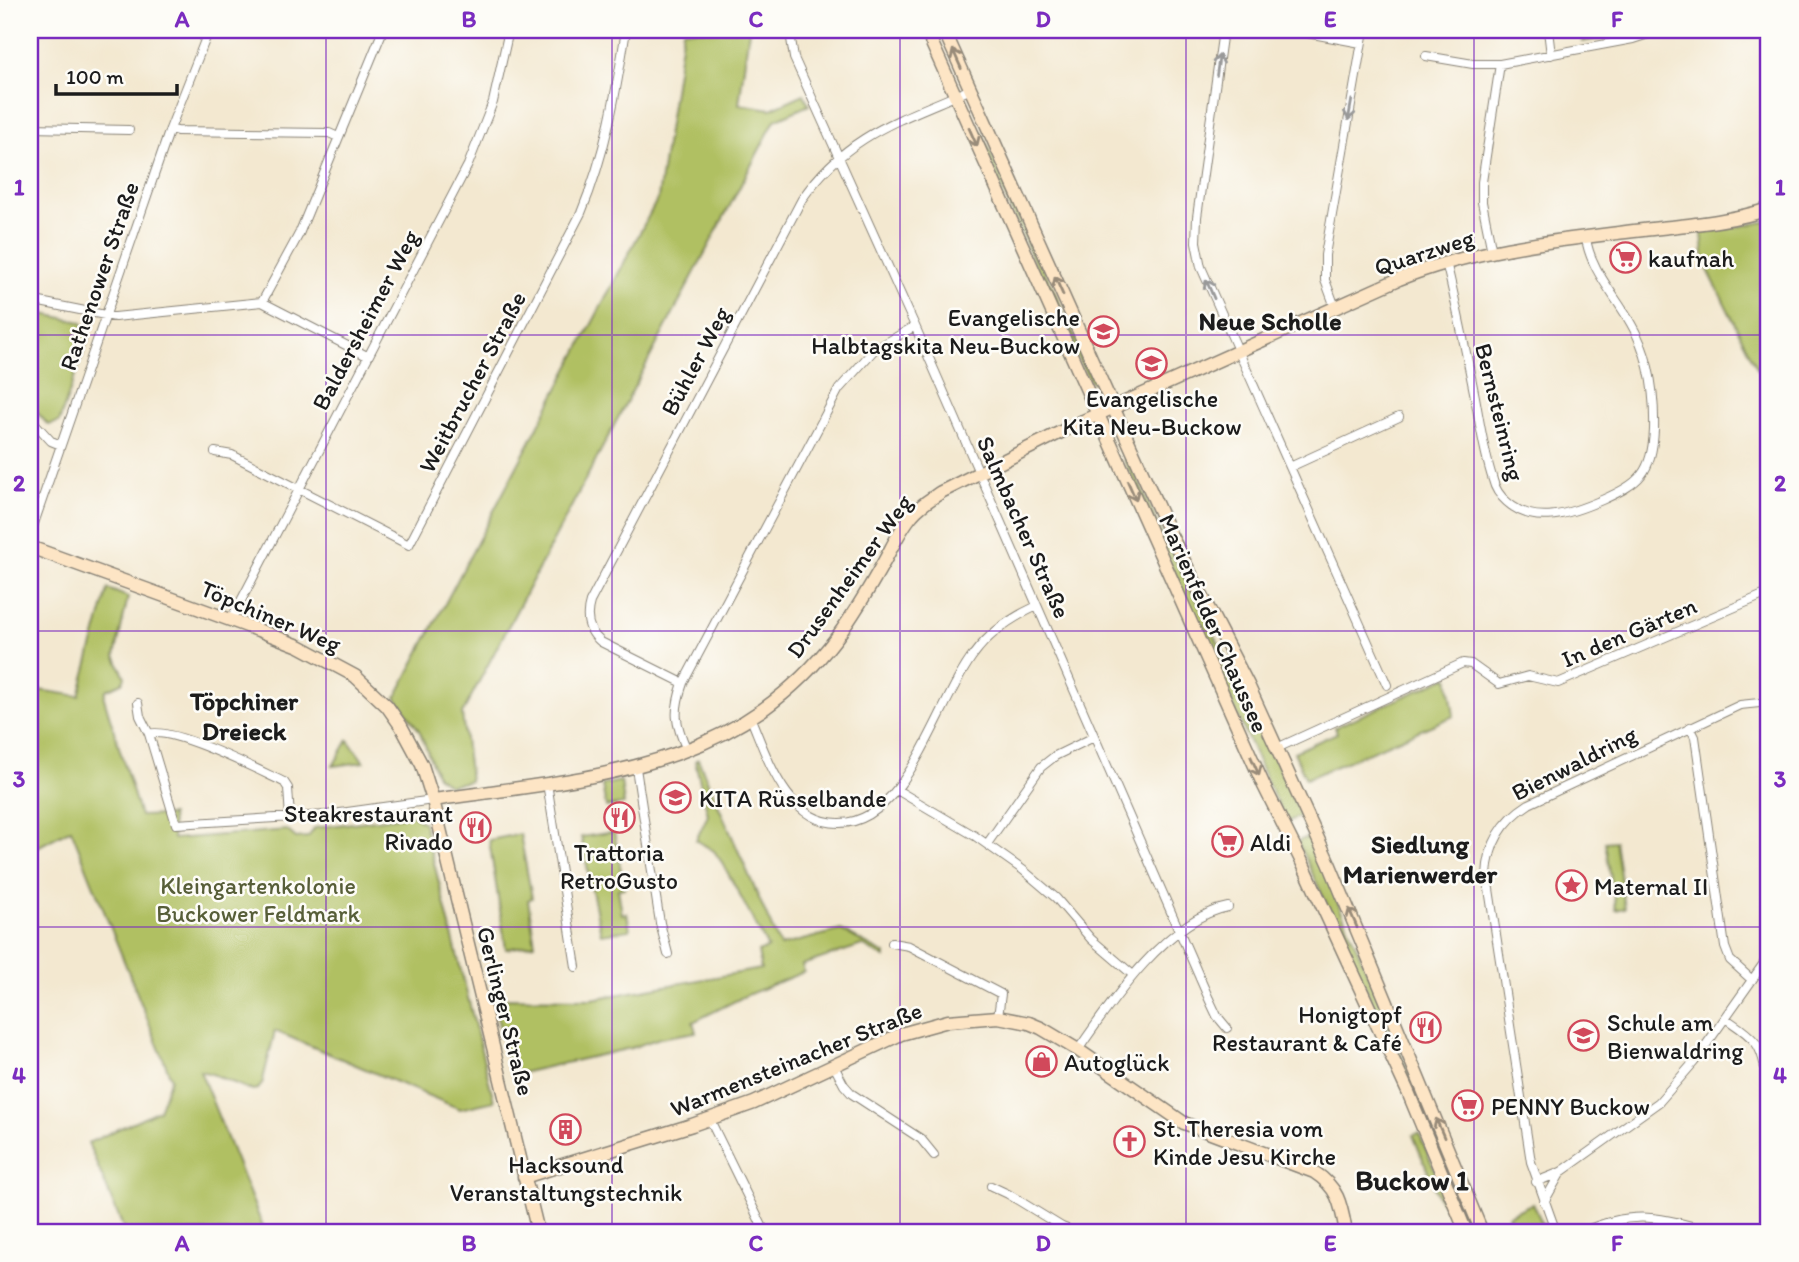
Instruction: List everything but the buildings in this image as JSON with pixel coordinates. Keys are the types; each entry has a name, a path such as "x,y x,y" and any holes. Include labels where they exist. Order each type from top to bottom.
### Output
{"street":[{"name":"Rathenower Straße","path":"30,535 170,129 209,30"},
{"path":"262,302 299,234 383,30"},
{"name":"Baldersheimer Weg","path":"231,620 477,146 493,102 509,30"},
{"name":"Weitbrucher Straße","path":"215,452 232,455 409,545 569,239 587,199 610,127 625,30"},
{"name":"Marienfelder Chaussee","path":"926,30 1264,786 1408,1092 1466,1232"},
{"name":"Marienfelder Chaussee","path":"944,30 1169,532 1248,685 1313,828 1482,1232"},
{"path":"1223,30 1197,217 1196,242 1201,267 1387,685"},
{"path":"1291,30 1361,43"},
{"path":"1335,307 1325,280 1325,255 1364,30"},
{"path":"1548,30 1551,55"},
{"path":"1426,56 1473,64 1500,64 1633,39 1661,30"},
{"name":"Salmbacher Straße","path":"791,38 794,58 915,326 1217,1016 1227,1028"},
{"path":"1492,252 1482,202 1482,182 1500,64"},
{"name":"Bühler Weg","path":"683,683 601,642 589,627 588,610 802,199 817,177 838,156 876,130 971,89"},
{"path":"30,128 129,130"},
{"path":"170,129 329,133 338,137"},
{"name":"Quarzweg","path":"1113,407 1399,279 1446,262 1492,252 1727,219 1769,209"},
{"name":"Bernsteinring","path":"1446,262 1496,489 1517,510 1537,516 1553,516 1585,507 1628,487 1643,475 1651,457 1653,401 1644,351 1631,323 1588,253 1586,238"},
{"path":"30,300 106,316 262,302 367,356"},
{"path":"687,750 675,713 683,683 839,389 874,350 915,326"},
{"name":"Drusenheimer Weg","path":"138,703 176,824 290,818 385,808 636,768 687,750 751,719 780,698 821,657 856,611 913,514 941,492 1113,407"},
{"path":"1290,467 1399,417"},
{"path":"30,418 51,441 61,445"},
{"name":"Töpchiner Weg","path":"30,547 231,620 319,656 355,677 387,706 406,734 422,765 433,800"},
{"name":"In den Gärten","path":"1277,748 1463,663 1471,663 1499,684 1528,676 1558,683 1768,593"},
{"path":"751,719 786,792 803,810 817,818 838,823 859,820 879,809 897,790 961,672 975,652 1009,621 1037,606"},
{"name":"Bienwaldring","path":"1556,1232 1531,1162 1487,876 1492,845 1509,819 1529,804 1740,705 1769,702"},
{"path":"1690,727 1695,737 1725,947 1730,960 1752,980"},
{"path":"149,734 167,734 227,755 285,782 288,788 290,818"},
{"path":"987,844 1041,767 1065,750 1094,737"},
{"path":"636,768 660,923 668,954"},
{"path":"547,783 576,967"},
{"path":"897,790 987,844 1051,893 1091,939 1133,975"},
{"name":"Gerlinger Straße","path":"433,800 538,1232"},
{"path":"1290,838 1313,828"},
{"path":"1078,1050 1133,975 1180,931 1209,912 1228,907"},
{"path":"892,943 909,946 1001,994 998,1017"},
{"path":"1536,1182 1561,1172 1659,1102 1694,1062 1769,956"},
{"name":"Warmensteinacher Straße","path":"524,1177 710,1120 783,1091 879,1043 928,1026 968,1018 998,1017 1029,1023 1078,1050 1184,1123 1303,1167 1326,1180 1340,1202 1346,1232"},
{"path":"1725,1018 1748,1035 1760,1050 1769,1104 1765,1124"},
{"path":"834,1066 852,1094 921,1139 934,1155"},
{"path":"710,1120 765,1232"},
{"path":"1544,1202 1561,1172"},
{"path":"991,1186 1075,1232"},
{"path":"1583,1232 1621,1218 1647,1217 1712,1232"}],"green space":[{"path":"683,30 749,30 739,104 771,109 804,94 809,105 775,120 462,714 470,781 449,785 437,776 420,732 396,697 658,198"},
{"path":"1585,30 1632,30 1633,32 1583,42"},
{"path":"981,131 1094,379 1093,382 1068,340 977,133"},
{"path":"1769,221 1769,392 1705,264 1702,233"},
{"path":"30,311 81,322 89,336 59,422 48,425 30,404"},
{"path":"1128,459 1168,545 1251,706 1301,816 1287,822 1273,795 1124,460"},
{"name":"Kleingartenkolonie Buckower Feldmark","path":"108,589 128,597 115,656 125,677 122,683 106,690 104,698 140,816 171,815 173,839 287,830 296,838 308,837 315,828 413,815 424,823 494,1101 460,1109 275,1031 262,1084 258,1089 251,1090 200,1071 265,1232 125,1232 88,1143 159,1110 171,1078 71,829 30,851 30,673 38,690 79,696"},
{"path":"1448,677 1454,716 1306,779 1294,752 1337,733 1335,727"},
{"path":"348,740 364,762 333,766"},
{"path":"698,759 780,946 841,930 885,954 885,958 862,945 802,965 804,972 747,995 693,1022 696,1032 660,1038 631,1048 512,1075 492,998 592,999 761,969 758,952 768,948 723,864 714,851 696,840 708,815 695,761"},
{"path":"621,781 624,804 606,807 602,785"},
{"path":"614,832 624,888 618,889 622,914 627,913 630,930 601,934 581,837"},
{"path":"520,834 532,898 528,900 535,944 506,949 489,840"},
{"path":"1310,837 1465,1203 1462,1204 1411,1084 1298,843"},
{"path":"1615,841 1625,908 1616,910 1605,842"},
{"path":"1419,1133 1451,1209 1447,1210 1439,1199 1413,1135"},
{"path":"1533,1203 1546,1232 1517,1232 1508,1215"}],"place":[{"name":"kaufnah","path":"1625,258"},
{"name":"Evangelische Halbtagskita Neu-Buckow","path":"1103,331"},
{"name":"Evangelische Kita Neu-Buckow","path":"1152,364"},
{"name":"KITA Rüsselbande","path":"676,798"},
{"name":"Trattoria RetroGusto","path":"619,818"},
{"name":"Steakrestaurant Rivado","path":"476,827"},
{"name":"Aldi","path":"1227,842"},
{"name":"Maternal II","path":"1571,886"},
{"name":"Honigtopf Restaurant & Café","path":"1425,1028"},
{"name":"Schule am Bienwaldring","path":"1584,1036"},
{"name":"Autoglück","path":"1041,1062"},
{"name":"PENNY Buckow","path":"1468,1106"},
{"name":"Hacksound Veranstaltungstechnik","path":"566,1130"},
{"name":"St. Theresia vom Kinde Jesu Kirche","path":"1130,1142"}],"district":[{"name":"Neue Scholle","path":"1270,321"},
{"name":"Töpchiner Dreieck","path":"244,716"},
{"name":"Siedlung Marienwerder","path":"1420,859"},
{"name":"Buckow 1","path":"1412,1180"}]}
